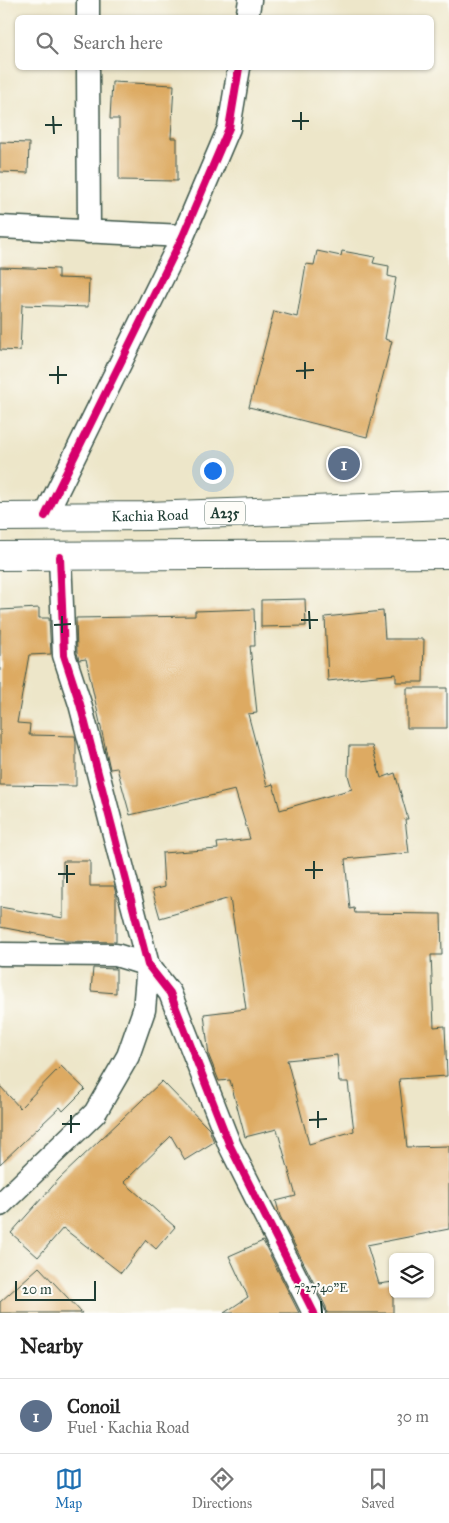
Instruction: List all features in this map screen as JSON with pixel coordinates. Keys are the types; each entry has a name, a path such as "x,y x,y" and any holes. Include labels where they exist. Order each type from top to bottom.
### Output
{"highway":[{"name":"Kachia Road","path":"0,516 148,516 449,506"},
{"path":"148,516 150,556"},
{"path":"0,556 449,554"}],"street":[{"path":"88,0 88,15"},
{"path":"248,15 250,0"},
{"path":"88,70 90,232"},
{"path":"45,516 184,236 229,128 239,70"},
{"path":"0,227 184,236"},
{"path":"0,1205 95,1113 128,1056 144,1010 148,965 80,704 64,655 60,557"},
{"path":"0,954 116,955 148,965 170,993 230,1146 314,1313"}],"building":[{"path":"112,82 174,85 171,138 177,138 177,181 119,180 119,119 110,119"},
{"path":"0,142 29,143 28,173 0,172"},
{"path":"317,251 341,256 342,251 375,257 373,263 389,266 388,276 396,278 385,339 392,341 367,437 249,407 274,311 297,317 306,264 314,265"},
{"path":"0,267 58,269 58,278 89,279 88,307 22,305 20,351 0,350"},
{"path":"305,599 306,626 261,627 261,600"},
{"path":"39,608 39,618 49,618 51,654 29,655 17,723 30,724 29,735 75,736 76,786 0,785 0,610"},
{"path":"254,609 255,646 250,646 257,713 248,714 267,786 273,784 280,810 352,789 348,775 349,746 372,746 381,778 395,773 408,819 405,819 409,853 345,859 350,909 354,908 355,913 441,914 442,955 431,955 434,1027 445,1026 447,1076 399,1079 407,1147 449,1146 449,1229 367,1245 379,1284 389,1283 389,1298 393,1298 393,1313 327,1313 326,1307 280,1216 276,1201 296,1196 277,1129 245,1137 230,1080 219,1081 209,1056 204,1014 246,1009 230,898 160,918 152,890 164,887 162,853 218,849 217,843 250,839 235,790 130,815 117,768 110,769 86,659 79,660 77,653 76,618 195,616 195,611","holes":["337,1055 339,1082 348,1082 354,1131 309,1144 287,1060"]},
{"path":"383,611 385,639 424,639 423,682 396,682 396,674 328,681 325,617"},
{"path":"407,688 447,688 447,728 407,728"},
{"path":"63,861 90,861 90,886 114,886 116,894 116,942 63,941 63,939 0,927 0,907 63,918"},
{"path":"93,968 116,969 116,993 91,991"},
{"path":"61,1066 85,1089 63,1111 60,1107 0,1164 0,1086 20,1108"},
{"path":"162,1081 209,1129 214,1142 185,1160 171,1136 124,1182 175,1227 156,1249 146,1240 121,1273 63,1228 38,1257 11,1233 59,1179"},
{"path":"263,1241 299,1313 224,1313 248,1297 229,1256"},
{"path":"39,1267 82,1313 0,1313 0,1302"}],"cycle path":[{"path":"45,516 183,236 229,128 239,70"},
{"path":"60,557 64,655 80,704 148,965 170,993 230,1146 314,1313"}],"place":[{"name":"Conoil","path":"344,464"}]}
